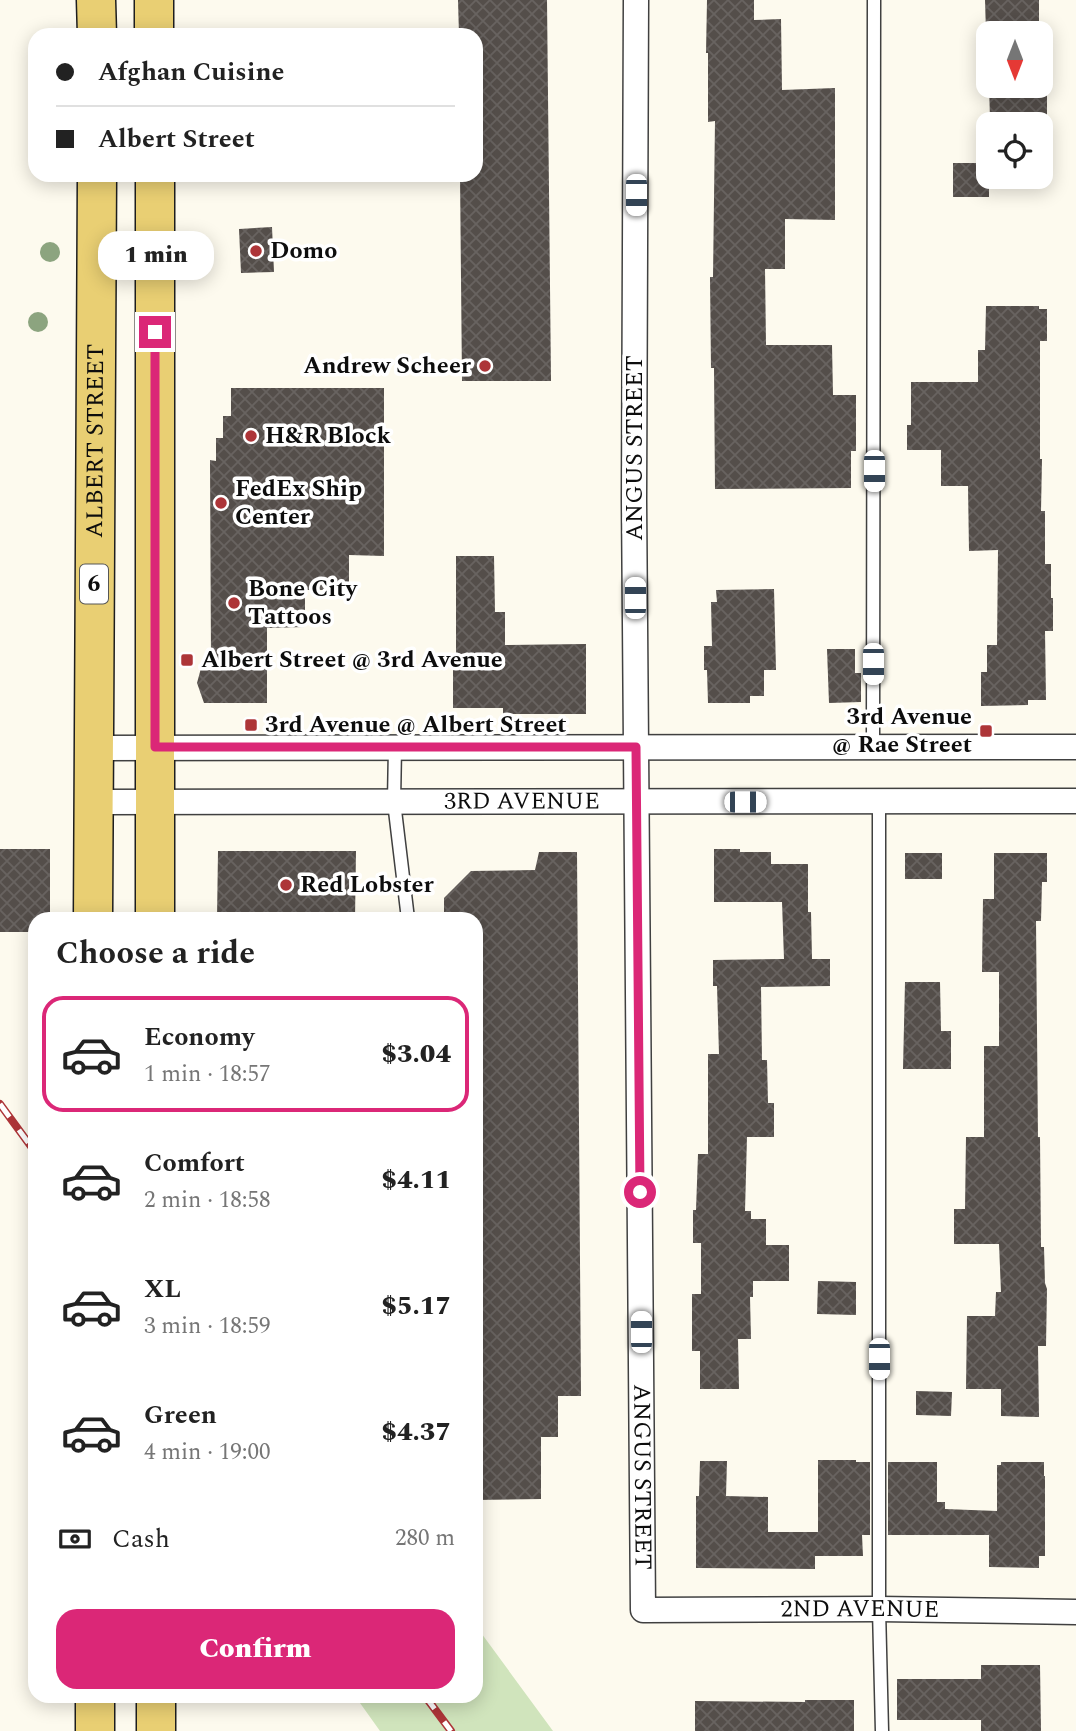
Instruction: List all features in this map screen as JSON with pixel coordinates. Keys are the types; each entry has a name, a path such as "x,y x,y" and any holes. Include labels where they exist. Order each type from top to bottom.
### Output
{"main road":[{"path":"96,0 97,28"},
{"path":"154,0 154,28"},
{"name":"ALBERT STREET","path":"93,912 97,182"},
{"path":"155,182 155,912"},
{"path":"94,1703 95,1731"},
{"path":"156,1703 156,1731"}],"street":[{"name":"ANGUS STREET","path":"636,0 634,429 643,1610"},
{"path":"93,748 1076,747"},
{"name":"3RD AVENUE","path":"93,802 1076,801"},
{"name":"2ND AVENUE","path":"643,1610 1076,1612"}],"lane":[{"path":"873,747 874,0"},
{"path":"395,747 394,802 407,912"},
{"path":"879,801 881,1731"}],"green space":[{"path":"483,1636 553,1731 380,1731 360,1703 483,1703"}],"building":[{"path":"458,0 547,0 551,381 462,381 460,182 483,182 483,28 459,28"},
{"path":"707,0 754,0 754,20 781,19 782,90 835,88 835,220 785,219 785,269 765,269 766,345 832,345 833,395 856,395 856,451 851,451 851,488 715,489 710,277 713,277 715,121 708,122"},
{"path":"985,0 1039,0 1039,21 986,21"},
{"path":"989,98 1047,98 1047,112 990,112"},
{"path":"953,163 976,163 976,189 989,189 989,197 953,197"},
{"name":"Domo","path":"272,227 274,272 241,273 239,229"},
{"path":"986,306 1039,306 1039,309 1047,309 1047,341 1040,341 1040,459 1041,511 1045,511 1045,564 1051,564 1053,631 1045,631 1046,700 1028,700 1028,705 981,706 981,672 987,672 987,645 997,645 998,550 969,551 968,486 941,486 941,450 907,450 907,425 911,425 911,382 978,382 978,350 985,350"},
{"path":"231,388 384,388 384,556 349,555 349,590 305,590 305,627 267,628 267,703 204,703 197,683 204,657 211,657 210,460 216,461 216,438 223,438 223,416 231,416"},
{"path":"456,556 494,556 495,612 505,612 505,645 586,644 586,714 503,714 503,708 453,708"},
{"path":"774,589 776,670 764,670 764,696 750,696 750,703 708,703 704,646 712,646 711,602 717,602 716,590"},
{"path":"827,649 855,649 855,673 861,673 861,702 829,703"},
{"path":"0,849 50,849 50,912 28,912 28,932 0,932"},
{"path":"714,849 771,852 771,864 808,864 812,959 830,959 830,986 761,987 762,1060 767,1060 768,1103 774,1103 774,1137 747,1137 745,1211 751,1211 751,1219 766,1219 766,1245 789,1245 789,1281 753,1281 753,1297 750,1297 751,1339 738,1339 739,1389 700,1389 700,1351 692,1351 692,1294 701,1294 701,1243 693,1243 698,1154 708,1154 708,1054 719,1054 717,986 713,986 713,960 784,959 782,902 714,902"},
{"name":"Red Lobster","path":"218,851 356,851 355,912 217,912"},
{"path":"539,852 577,852 581,1396 558,1396 558,1437 541,1437 541,1499 483,1500 483,912 444,912 444,898 471,871 535,870"},
{"path":"905,853 942,853 942,879 905,879"},
{"path":"994,853 1047,853 1047,882 1042,882 1041,921 1036,921 1041,1247 1044,1247 1047,1289 1046,1346 1038,1346 1039,1417 1001,1416 1001,1389 966,1389 967,1316 995,1316 996,1292 1001,1292 999,1244 954,1244 954,1209 965,1209 966,1137 984,1137 984,1046 999,1046 999,972 982,972 983,899 994,899"},
{"path":"905,982 940,982 941,1031 951,1031 951,1069 903,1069"},
{"path":"818,1281 856,1282 856,1315 817,1314"},
{"path":"916,1391 952,1392 951,1416 916,1415"},
{"path":"818,1460 870,1462 870,1535 862,1535 863,1556 815,1556 815,1569 696,1568 696,1496 699,1496 700,1461 727,1461 726,1496 768,1497 768,1532 818,1532"},
{"path":"888,1462 937,1462 937,1502 945,1502 945,1509 997,1511 997,1465 1001,1465 1001,1462 1044,1462 1045,1556 1039,1556 1039,1568 989,1567 989,1535 888,1535"},
{"path":"981,1665 1040,1665 1041,1731 981,1731 981,1720 897,1720 897,1679 981,1679"},
{"path":"854,1700 854,1731 695,1731 695,1701"}],"railway":[{"path":"0,1104 28,1142"},
{"path":"430,1703 451,1731"}],"place":[{"name":"Domo","path":"256,251"},
{"name":"Andrew Scheer","path":"485,366"},
{"name":"H&R Block","path":"251,436"},
{"name":"FedEx Ship Center","path":"221,503"},
{"name":"Bone City Tattoos","path":"234,603"},
{"name":"Albert Street @ 3rd Avenue","path":"187,660"},
{"name":"3rd Avenue @ Albert Street","path":"251,725"},
{"name":"3rd Avenue @ Rae Street","path":"986,731"},
{"name":"Red Lobster","path":"286,885"}],"route":[{"path":"155,332 155,747 636,747 640,1192"}]}
